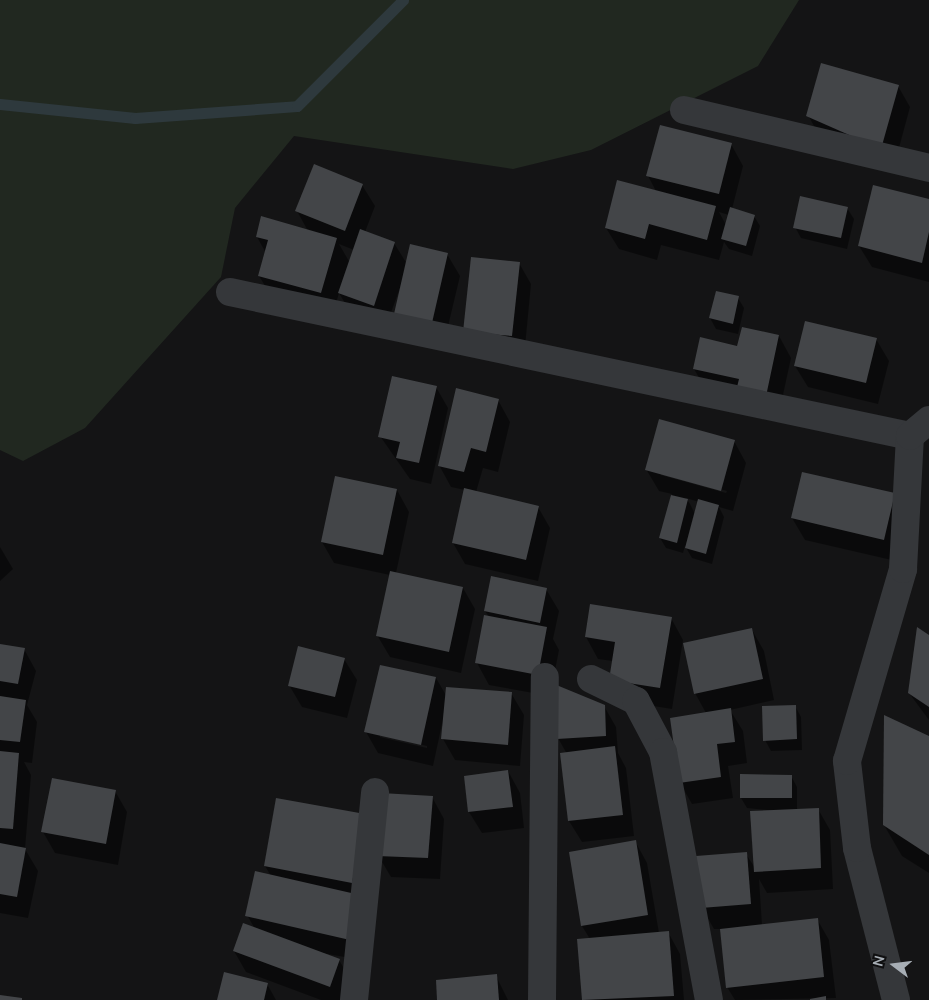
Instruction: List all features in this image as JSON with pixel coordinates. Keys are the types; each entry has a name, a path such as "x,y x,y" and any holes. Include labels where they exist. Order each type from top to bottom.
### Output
{"street":[{"path":"684,110 929,168"},
{"path":"230,292 919,428 903,570 847,761 857,848 896,1000"},
{"path":"542,1000 545,677"},
{"path":"591,679 636,701 663,752 709,1000"},
{"path":"354,1000 375,792"}],"shaded area":[{"path":"0,0 799,0 758,66 591,150 513,169 294,136 235,208 221,277 85,428 23,461 0,450"}],"building":[{"path":"821,63 899,85 881,149 806,116"},
{"path":"660,125 732,143 719,194 646,176"},
{"path":"314,164 363,184 345,231 295,211"},
{"path":"617,180 716,206 707,240 649,224 645,239 605,228"},
{"path":"873,185 929,199 929,232 922,263 858,246"},
{"path":"800,196 848,207 841,238 793,228"},
{"path":"730,207 755,215 746,246 721,239"},
{"path":"261,216 337,238 321,293 258,276 268,240 256,237"},
{"path":"360,229 395,242 374,306 338,293"},
{"path":"410,244 448,253 432,323 394,314"},
{"path":"471,257 520,262 512,336 463,332"},
{"path":"716,291 739,296 733,324 709,318"},
{"path":"805,321 877,338 866,383 794,366"},
{"path":"742,327 779,335 765,401 735,395 739,379 693,369 700,337 737,346"},
{"path":"392,376 437,386 419,463 396,458 400,442 378,437"},
{"path":"456,388 499,399 486,452 471,448 464,472 438,466"},
{"path":"659,419 735,440 721,491 645,470"},
{"path":"802,472 895,493 884,540 791,518"},
{"path":"335,476 397,489 383,555 321,542"},
{"path":"464,488 539,506 526,560 452,543"},
{"path":"671,495 688,499 677,543 659,538"},
{"path":"698,499 719,505 706,554 685,548"},
{"path":"390,571 463,587 449,652 376,636"},
{"path":"491,576 547,588 540,623 484,611"},
{"path":"590,604 672,617 660,688 609,680 615,642 585,637"},
{"path":"484,615 547,627 538,675 475,663"},
{"path":"917,627 929,635 929,707 908,693"},
{"path":"752,628 763,679 694,694 683,643"},
{"path":"0,644 25,648 18,684 0,681"},
{"path":"298,646 345,658 335,697 288,686"},
{"path":"380,665 436,677 421,745 364,732"},
{"path":"554,684 605,705 606,736 557,739"},
{"path":"446,687 512,692 508,745 441,739"},
{"path":"0,696 26,700 20,742 0,740"},
{"path":"796,705 797,739 763,741 762,706"},
{"path":"731,708 735,742 717,744 721,777 679,783 670,718"},
{"path":"884,715 929,736 929,855 883,825"},
{"path":"615,746 623,815 568,821 560,753"},
{"path":"0,751 19,753 13,829 0,828"},
{"path":"508,770 513,807 468,812 464,776"},
{"path":"740,774 792,775 792,798 740,798"},
{"path":"52,778 116,790 106,844 41,832"},
{"path":"381,793 433,796 428,858 377,856"},
{"path":"276,798 365,814 352,883 264,866"},
{"path":"819,808 821,868 754,872 750,811"},
{"path":"636,840 648,915 581,926 569,852"},
{"path":"0,843 26,848 17,897 0,894"},
{"path":"747,852 751,904 701,908 696,856"},
{"path":"255,871 360,895 350,940 245,916"},
{"path":"818,918 824,977 726,988 720,929"},
{"path":"243,923 340,959 330,987 233,951"},
{"path":"669,931 674,996 582,1000 577,939"},
{"path":"224,972 268,983 264,1000 217,1000"},
{"path":"497,974 499,1000 437,1000 436,980"},
{"path":"0,995 22,998 22,1000 0,1000"},
{"path":"826,996 826,1000 810,1000 810,999"}],"waterway":[{"path":"0,104 135,118 297,106 403,0"}]}
